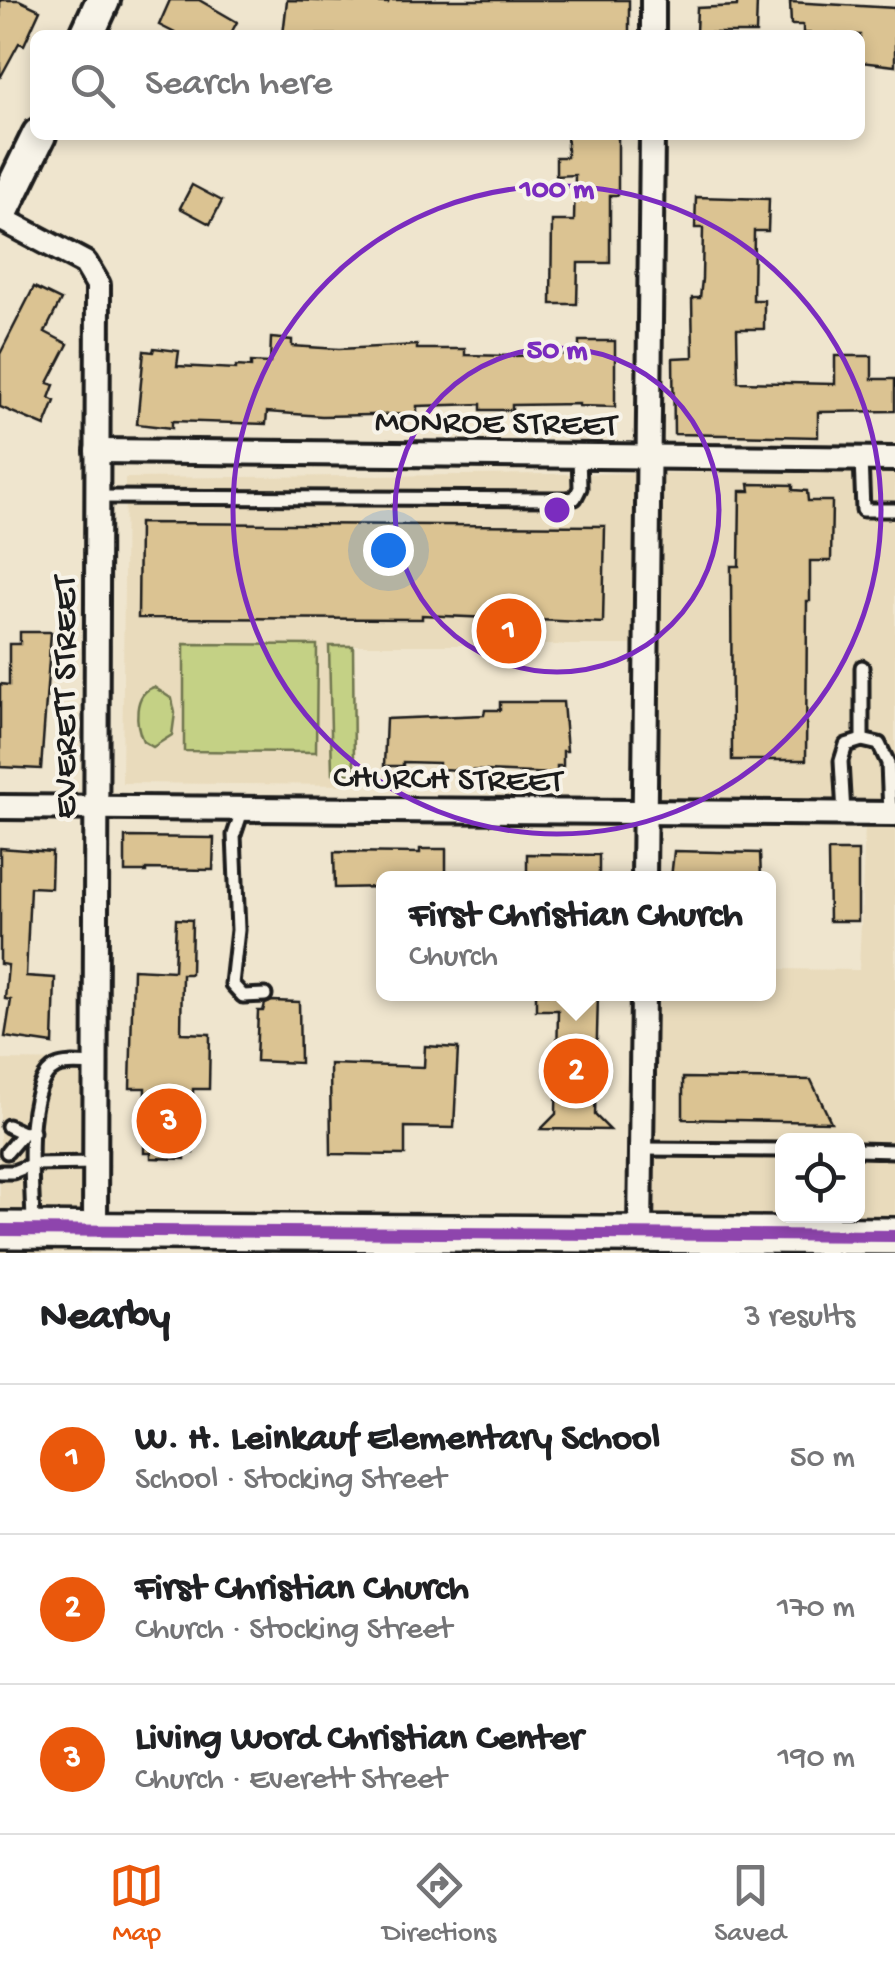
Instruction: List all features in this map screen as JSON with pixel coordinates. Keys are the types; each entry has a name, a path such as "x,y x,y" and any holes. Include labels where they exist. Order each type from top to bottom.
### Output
{"main road":[{"path":"89,30 104,0"},
{"path":"0,216 37,140"},
{"path":"17,1230 95,1231 179,1241 306,1236 853,1231 891,1242"}],"street":[{"path":"653,30 654,0"},
{"path":"644,871 652,140"},
{"name":"EVERETT STREET","path":"0,216 85,262 98,285 95,1231"},
{"name":"MONROE STREET","path":"97,451 895,459"},
{"name":"CHURCH STREET","path":"0,807 893,814"},
{"path":"640,1233 643,1001"}],"lane":[{"path":"97,498 566,499 575,498 580,488 579,456"},
{"path":"861,458 863,510 895,510"},
{"path":"862,666 862,740"},
{"path":"844,814 842,761 846,745 862,740 878,744 888,763 893,814"},
{"path":"243,808 234,835 238,930 232,984 242,996 265,995"},
{"path":"17,1230 33,1164 28,1133 33,1102 42,1080 58,1066 96,1064"},
{"path":"8,1126 28,1133"},
{"path":"8,1152 28,1133"},
{"path":"641,1149 775,1150"},
{"path":"865,1150 895,1150"},
{"path":"0,1172 13,1172 33,1164 95,1163"}],"shaded area":[{"path":"895,471 895,804 657,803 656,645 354,645 357,785 122,783 125,478"},
{"path":"865,826 895,827 895,1253 654,1253 656,1001 776,1001 776,969 859,970"},
{"path":"0,1060 87,1061 90,1253 0,1253"}],"green space":[{"path":"184,644 317,645 316,752 184,751"},
{"path":"329,646 353,646 354,773 332,774"},
{"path":"154,687 172,699 175,713 172,735 153,747 143,741 137,718 142,696"}],"building":[{"path":"0,0 19,0 40,10 24,45 19,43 0,78"},
{"path":"170,0 199,0 237,22 233,30 169,30 159,25"},
{"path":"287,0 629,0 629,30 284,30"},
{"path":"737,0 757,0 756,30 696,30 697,8 737,6"},
{"path":"790,2 895,8 895,66 865,63 865,30 803,30 803,25 791,25"},
{"path":"567,140 618,140 618,195 610,195 610,263 578,263 577,304 551,304 552,221 574,221 575,175 556,176 556,157 567,157"},
{"path":"192,185 222,201 210,224 180,208"},
{"path":"696,197 769,199 768,231 754,231 753,300 764,300 764,329 737,329 738,382 835,384 835,356 872,356 872,379 895,379 895,411 818,412 818,437 674,434 673,358 693,357 692,298 700,298 702,279 703,228 695,228"},
{"path":"34,287 61,300 45,332 68,344 48,383 54,385 49,398 55,401 45,426 0,407 0,354"},
{"path":"271,338 292,340 292,346 339,349 417,345 417,349 465,349 465,355 512,356 579,354 579,341 615,341 615,407 512,405 512,410 481,410 481,404 417,406 417,414 322,416 267,412 266,424 172,421 172,428 137,424 144,351 179,351 177,366 236,369 251,367 251,362 270,363"},
{"path":"749,484 793,485 793,490 807,491 808,501 832,501 831,561 810,561 806,760 732,760 731,566 739,566 740,491 750,491"},
{"path":"139,523 605,526 603,623 422,615 422,619 138,618"},
{"path":"20,632 51,632 41,769 0,767 0,684 9,685 9,644 20,644"},
{"path":"500,702 563,702 567,751 563,751 563,766 557,766 557,774 439,769 439,763 384,766 386,719 484,715 485,710 500,710"},
{"path":"125,837 214,838 213,870 125,872"},
{"path":"0,848 52,852 51,888 30,887 26,976 55,978 53,1044 5,1037 11,1000 5,999 8,965 0,964"},
{"path":"420,849 446,849 446,871 376,871 376,887 335,888 334,852 420,853"},
{"path":"674,851 760,853 761,871 672,871"},
{"path":"828,851 858,851 858,921 829,921"},
{"path":"527,854 599,855 599,871 527,871"},
{"path":"176,919 192,920 191,974 182,974 181,1033 210,1034 209,1089 193,1089 193,1153 185,1153 185,1159 151,1158 151,1153 144,1153 145,1088 130,1088 133,969 174,971"},
{"path":"272,1001 299,1002 300,1063 256,1061 258,1011"},
{"path":"536,1001 598,1001 595,1115 610,1130 541,1129 556,1114 558,1010 536,1010"},
{"path":"425,1046 458,1048 454,1128 405,1127 405,1155 331,1154 330,1064 424,1067"},
{"path":"683,1078 811,1080 831,1122 683,1119"}],"transit line":[{"path":"0,1230 895,1236"}],"place":[{"name":"W. H. Leinkauf Elementary School","path":"509,631"},
{"name":"First Christian Church","path":"576,1071"},
{"name":"Living Word Christian Center","path":"169,1121"}]}
